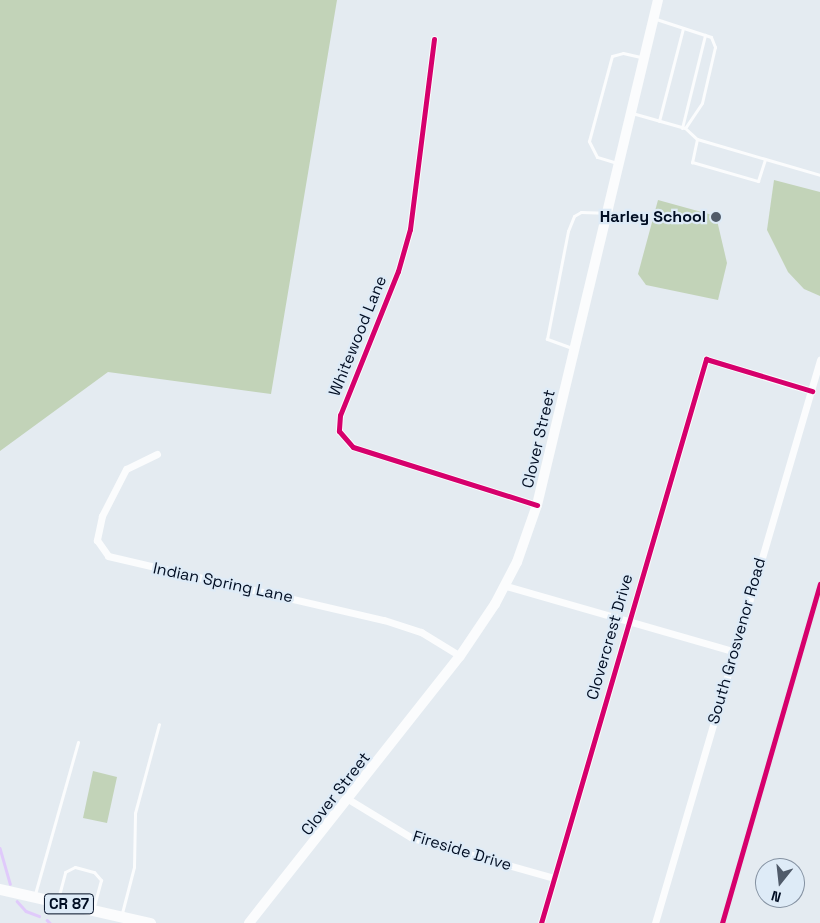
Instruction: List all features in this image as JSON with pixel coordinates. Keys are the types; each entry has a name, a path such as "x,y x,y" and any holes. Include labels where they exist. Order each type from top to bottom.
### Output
{"main road":[{"name":"Clover Street","path":"249,923 460,656 506,586 536,505 658,0"},
{"name":"CR 87","path":"0,889 150,923"}],"street":[{"name":"Whitewood Lane","path":"434,39 410,228 398,271 340,415 339,431 353,447 536,505"},
{"name":"Clovercrest Drive","path":"541,923 706,359 812,391"},
{"name":"South Grosvenor Road","path":"655,923 733,651 820,360"},
{"name":"Indian Spring Lane","path":"157,454 126,470 102,516 97,540 108,556 392,622 420,632 460,656"},
{"path":"506,586 733,651"},
{"name":"Fireside Drive","path":"348,799 412,838 554,878"}],"lane":[{"path":"654,19 705,36 715,48 702,103 683,128"},
{"path":"659,121 683,28"},
{"path":"683,128 705,36"},
{"path":"619,164 597,157 588,141 604,74 612,56 623,53 644,57"},
{"path":"631,113 683,128 698,139 820,175"},
{"path":"698,139 692,162 758,181 765,159"},
{"path":"574,349 547,339 568,231 574,216 581,212 607,213"},
{"path":"121,916 134,867 134,813 159,724"},
{"path":"34,897 78,742"},
{"path":"58,902 65,872 75,867 94,872 101,880 93,910"}],"green space":[{"path":"0,0 337,0 271,394 108,372 0,451"},
{"path":"774,180 820,192 820,296 804,289 788,272 767,230"},
{"path":"658,200 716,216 727,263 718,300 646,285 638,274"},
{"path":"93,771 117,777 107,823 83,818"}],"waterway":[{"path":"0,848 10,884"},
{"path":"17,901 26,911 39,916"},
{"path":"47,920 50,923"}],"cycle path":[{"path":"434,39 410,229 398,271 340,415 339,431 353,447 537,505"},
{"path":"541,923 706,359 812,391"},
{"path":"722,923 820,584"}],"place":[{"name":"Harley School","path":"716,217"}]}
